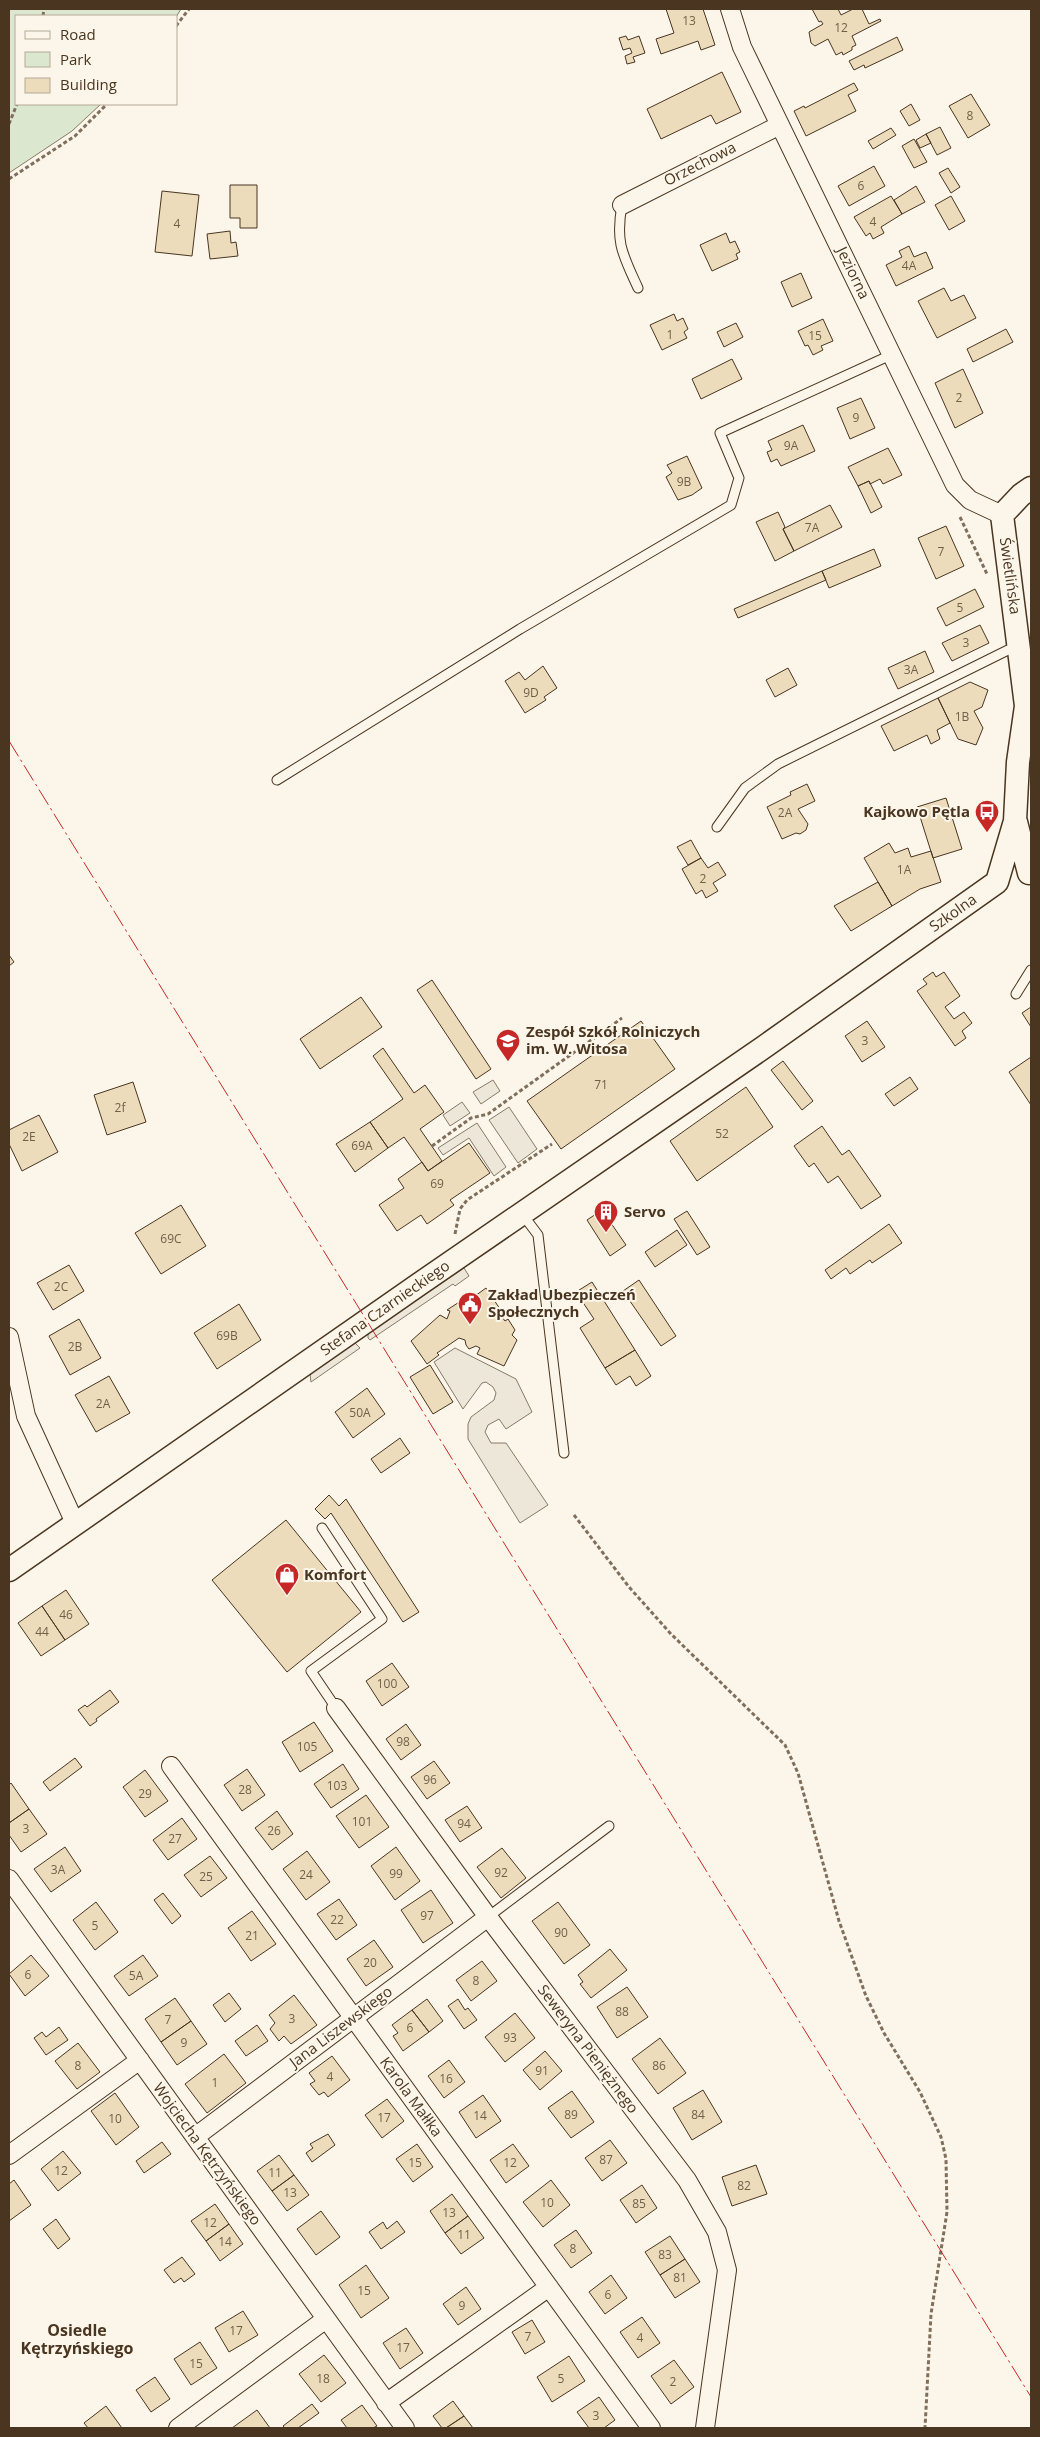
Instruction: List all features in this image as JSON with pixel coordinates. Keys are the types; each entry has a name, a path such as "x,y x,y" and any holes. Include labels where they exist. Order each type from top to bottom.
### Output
{"street":[{"name":"Jeziorna","path":"730,9 742,47 893,354 955,485 970,500 1002,515"},
{"name":"Orzechowa","path":"622,205 780,124"},
{"path":"1002,515 1021,495 1031,488"},
{"name":"Świetlińska","path":"1002,515 1029,711"},
{"path":"996,882 1015,821 1025,762 1029,711"},
{"path":"996,882 1030,873 1015,821"},
{"name":"Szkolna","path":"764,1047 996,882"},
{"name":"Stefana Czarnieckiego","path":"9,1570 764,1047"},
{"path":"9,1337 26,1416 75,1523"},
{"name":"Seweryna Pieniężnego","path":"336,1708 488,1917 688,2180 717,2232 727,2270 705,2428"},
{"name":"Karola Małłka","path":"171,1766 652,2428"},
{"name":"Wojciecha Kętrzyńskiego","path":"9,1879 405,2428"},
{"name":"Jana Liszewskiego","path":"194,2137 488,1917"},
{"path":"9,2155 140,2060"},
{"path":"386,2402 549,2287"},
{"path":"178,2428 326,2319"}],"lane":[{"path":"622,205 618,224 619,246 638,288"},
{"path":"277,780 520,629 731,505 739,478 720,433 893,354"},
{"path":"717,827 745,788 778,764 1008,650 1020,648"},
{"path":"1016,994 1031,970"},
{"path":"522,1214 538,1235 564,1453"},
{"path":"322,1528 382,1619 311,1671 336,1708"},
{"path":"488,1917 609,1826"}],"path":[{"path":"178,23 189,9"},
{"path":"9,124 17,105"},
{"path":"9,179 75,136 106,105"},
{"path":"970,500 958,513 991,582"},
{"path":"432,1146 471,1118 488,1114 622,1018"},
{"path":"455,1236 460,1209 467,1200 552,1144"},
{"path":"574,1515 629,1587 671,1634 785,1745 798,1773 839,1921 866,1996 884,2032 920,2092 941,2137 946,2158 947,2212 931,2314 924,2428"}],"green space":[{"path":"9,9 181,9 177,15 15,15 15,105 100,105 72,131 9,173"}],"shaded area":[{"path":"493,1080 500,1091 481,1104 473,1092"},
{"path":"462,1102 470,1113 450,1126 443,1115"},
{"path":"509,1107 537,1149 518,1163 489,1120"},
{"path":"477,1123 506,1167 494,1176 469,1138 443,1155 438,1148"},
{"path":"464,1268 469,1276 455,1286 453,1284 370,1340 368,1338 368,1333"},
{"path":"355,1343 360,1348 311,1382 310,1374"},
{"path":"455,1348 516,1379 532,1412 506,1429 499,1419 488,1425 485,1432 491,1443 506,1443 548,1505 520,1523 468,1439 468,1424 471,1417 494,1400 496,1393 493,1387 486,1382 482,1383 463,1409 434,1362"}],"building":[{"path":"666,9 703,9 715,45 701,50 698,41 661,54 656,39 674,33"},
{"path":"812,9 838,9 841,15 853,9 862,9 869,24 880,19 881,21 852,36 856,45 852,47 852,50 843,55 842,52 836,55 828,39 815,46 811,43 809,32 823,24 821,21 819,22"},
{"path":"626,36 628,40 639,36 645,53 633,57 635,62 627,64 625,56 632,53 630,48 623,50 619,38"},
{"path":"897,37 903,50 865,68 864,65 854,70 849,61"},
{"path":"722,72 741,112 716,124 711,115 661,139 647,109"},
{"path":"854,83 858,90 848,95 856,111 806,136 794,111 804,106 805,108"},
{"path":"971,94 990,125 968,138 949,106"},
{"path":"911,104 920,120 909,126 900,111"},
{"path":"940,127 951,148 937,155 926,134"},
{"path":"891,128 896,135 873,149 868,141"},
{"path":"926,134 931,143 920,148 916,140"},
{"path":"914,139 927,162 914,168 902,146"},
{"path":"874,166 885,186 849,206 838,186"},
{"path":"948,168 960,187 951,193 939,173"},
{"path":"230,185 257,185 257,228 240,228 240,218 230,218"},
{"path":"916,186 925,202 902,214 894,200"},
{"path":"162,191 199,195 192,256 155,252"},
{"path":"891,196 902,214 881,227 884,233 873,239 870,233 866,236 854,217"},
{"path":"951,196 965,221 949,230 935,205"},
{"path":"230,231 231,243 236,242 238,256 210,259 207,234"},
{"path":"726,233 730,243 735,241 740,252 736,254 738,259 712,271 700,245"},
{"path":"909,246 914,257 926,252 933,268 896,286 886,265 902,257 899,251"},
{"path":"801,273 812,298 792,307 781,282"},
{"path":"944,288 951,301 964,295 976,318 937,338 918,301"},
{"path":"674,314 677,321 683,318 688,329 684,332 687,338 662,350 650,325"},
{"path":"823,319 833,341 821,346 823,350 813,355 808,345 805,346 798,331"},
{"path":"736,323 743,337 724,347 717,332"},
{"path":"1006,329 1013,342 973,362 967,349"},
{"path":"732,359 742,379 701,399 692,379"},
{"path":"963,369 983,413 955,428 935,383"},
{"path":"861,398 875,428 850,439 837,408"},
{"path":"803,425 815,451 781,466 777,459 771,462 767,452 772,450 768,441"},
{"path":"888,448 902,475 883,484 880,479 870,484 869,481 858,486 848,467"},
{"path":"687,456 702,488 692,495 678,500 666,477 672,473 667,465"},
{"path":"869,481 882,507 871,513 858,486"},
{"path":"830,505 842,527 794,551 783,529"},
{"path":"778,512 785,527 783,529 794,551 775,561 756,522"},
{"path":"946,526 964,566 936,579 918,538"},
{"path":"874,549 881,566 829,588 822,571"},
{"path":"822,571 826,580 738,618 734,609"},
{"path":"975,589 984,607 946,626 937,608"},
{"path":"980,625 989,643 952,661 942,643"},
{"path":"925,651 934,672 898,689 888,668"},
{"path":"543,666 557,688 544,697 546,700 525,713 505,681 519,672 525,680"},
{"path":"788,668 797,685 775,697 766,680"},
{"path":"970,682 988,690 982,707 974,711 983,728 976,745 958,739 938,698"},
{"path":"938,698 950,723 937,730 940,739 931,744 927,735 894,751 881,726"},
{"path":"807,784 815,801 798,809 808,824 806,830 800,834 796,833 782,839 767,807 791,795 790,792"},
{"path":"946,798 962,849 933,858 917,807"},
{"path":"691,840 701,858 688,865 677,847"},
{"path":"889,843 895,853 908,848 911,857 931,851 941,882 920,889 892,906 864,858"},
{"path":"701,858 708,868 718,862 726,875 713,883 718,891 706,898 702,890 696,894 682,869"},
{"path":"878,882 892,906 851,931 834,906"},
{"path":"9,955 14,962 9,966"},
{"path":"933,972 936,977 944,972 960,996 945,1007 954,1019 964,1012 972,1023 962,1031 966,1038 955,1046 917,991 927,984 923,979"},
{"path":"432,980 491,1069 476,1079 417,990"},
{"path":"361,997 382,1027 320,1069 300,1039"},
{"path":"1031,1007 1031,1027 1022,1013"},
{"path":"641,1021 675,1069 561,1149 527,1101"},
{"path":"867,1021 885,1047 862,1062 845,1036"},
{"path":"383,1048 414,1093 425,1085 444,1112 420,1129 442,1161 428,1171 404,1137 388,1148 370,1122 403,1099 373,1056"},
{"path":"1031,1057 1031,1105 1009,1072"},
{"path":"783,1061 813,1101 802,1110 771,1070"},
{"path":"910,1077 918,1089 894,1106 885,1094"},
{"path":"133,1082 146,1122 107,1135 94,1095"},
{"path":"746,1087 773,1127 697,1181 670,1141"},
{"path":"39,1115 58,1152 22,1171 9,1144 9,1130"},
{"path":"370,1122 388,1148 355,1172 336,1144"},
{"path":"822,1126 842,1155 849,1150 881,1196 861,1209 838,1176 828,1183 814,1163 809,1167 794,1146"},
{"path":"469,1143 490,1173 450,1200 454,1205 427,1224 421,1215 397,1231 379,1205 404,1188 398,1179 422,1162 428,1171"},
{"path":"181,1205 206,1246 161,1274 135,1233"},
{"name":"Servo","path":"602,1210 626,1245 610,1256 587,1220"},
{"path":"687,1211 710,1247 697,1255 674,1219"},
{"path":"889,1224 902,1243 872,1263 870,1260 850,1274 846,1268 831,1279 825,1270"},
{"path":"677,1230 687,1245 655,1267 645,1252"},
{"path":"69,1265 84,1291 53,1310 37,1283"},
{"path":"639,1280 676,1336 661,1346 623,1291"},
{"path":"592,1282 635,1350 605,1368 580,1328 594,1319 576,1292"},
{"name":"Zakład Ubezpieczeń Społecznych","path":"486,1288 502,1312 500,1314 505,1321 508,1319 515,1330 512,1335 517,1340 504,1366 477,1354 480,1348 476,1346 469,1349 465,1340 459,1338 437,1353 439,1355 427,1364 411,1341 440,1315 447,1319 450,1311 447,1310 473,1293 475,1296"},
{"path":"239,1304 261,1340 217,1369 194,1333"},
{"path":"79,1319 101,1358 70,1375 49,1336"},
{"path":"635,1350 651,1376 636,1386 630,1376 616,1385 605,1368"},
{"path":"430,1365 453,1402 433,1414 410,1377"},
{"path":"109,1376 130,1413 96,1432 75,1395"},
{"path":"367,1388 385,1414 353,1438 335,1412"},
{"path":"400,1438 410,1453 381,1473 371,1459"},
{"path":"329,1495 339,1506 346,1499 419,1612 403,1622 331,1513 325,1519 315,1509"},
{"name":"Komfort","path":"286,1520 361,1612 287,1672 212,1580"},
{"path":"66,1590 89,1624 65,1640 42,1606"},
{"path":"42,1606 65,1640 41,1656 18,1623"},
{"path":"392,1663 409,1687 382,1706 366,1681"},
{"path":"110,1690 119,1702 96,1719 97,1721 90,1726 78,1710 85,1705 87,1707"},
{"path":"314,1722 333,1751 300,1772 282,1742"},
{"path":"406,1724 421,1745 401,1760 386,1739"},
{"path":"75,1758 82,1767 50,1791 43,1782"},
{"path":"434,1761 450,1783 427,1799 411,1777"},
{"path":"343,1764 359,1789 331,1808 314,1784"},
{"path":"247,1769 265,1795 242,1811 224,1785"},
{"path":"145,1770 168,1801 145,1817 123,1787"},
{"path":"11,1783 29,1809 9,1823 9,1785"},
{"path":"366,1795 389,1827 359,1848 336,1816"},
{"path":"467,1806 482,1828 460,1842 445,1820"},
{"path":"29,1809 47,1834 21,1852 9,1835 9,1823"},
{"path":"277,1811 293,1834 272,1850 255,1828"},
{"path":"182,1818 197,1839 168,1860 153,1840"},
{"path":"65,1847 81,1871 51,1892 34,1869"},
{"path":"396,1847 420,1881 395,1900 371,1866"},
{"path":"502,1848 526,1878 501,1898 477,1867"},
{"path":"307,1851 330,1882 306,1900 283,1869"},
{"path":"210,1856 227,1878 201,1897 184,1875"},
{"path":"431,1890 453,1923 423,1943 401,1910"},
{"path":"163,1893 181,1916 172,1924 154,1900"},
{"path":"339,1899 357,1925 336,1940 317,1914"},
{"path":"96,1902 118,1932 95,1950 73,1920"},
{"path":"558,1902 590,1945 564,1964 532,1921"},
{"path":"252,1911 276,1944 251,1961 228,1928"},
{"path":"374,1940 393,1967 366,1986 347,1959"},
{"path":"610,1949 627,1970 591,1998 580,1984 583,1982 578,1975"},
{"path":"31,1955 49,1976 25,1996 9,1974"},
{"path":"143,1955 158,1976 129,1996 114,1976"},
{"path":"482,1961 497,1981 471,2001 456,1980"},
{"path":"627,1987 648,2017 617,2038 597,2007"},
{"path":"229,1993 241,2009 225,2022 213,2005"},
{"path":"294,1995 317,2025 291,2044 284,2036 279,2041 270,2029 275,2023 269,2015"},
{"path":"175,1998 191,2021 161,2042 145,2019"},
{"path":"427,1999 443,2021 429,2032 412,2010"},
{"path":"458,1999 465,2010 468,2008 477,2020 464,2029 448,2006"},
{"path":"412,2010 429,2032 403,2051 393,2036 398,2033 392,2025"},
{"path":"515,2013 535,2038 505,2062 485,2037"},
{"path":"191,2021 207,2044 177,2065 161,2042"},
{"path":"257,2025 268,2041 246,2056 235,2041"},
{"path":"59,2027 68,2040 46,2055 34,2038 42,2032 46,2037"},
{"path":"660,2038 686,2073 658,2094 632,2059"},
{"path":"78,2043 100,2072 77,2089 55,2061"},
{"path":"545,2051 562,2071 540,2090 523,2070"},
{"path":"224,2054 246,2083 207,2113 185,2084"},
{"path":"332,2056 350,2080 328,2097 324,2092 319,2095 310,2084 315,2081 309,2073"},
{"path":"449,2060 465,2082 444,2098 428,2076"},
{"path":"703,2090 722,2122 692,2140 673,2108"},
{"path":"572,2091 594,2122 571,2138 548,2108"},
{"path":"115,2093 139,2127 116,2145 91,2111"},
{"path":"483,2095 501,2121 476,2138 459,2112"},
{"path":"387,2099 404,2121 382,2138 365,2115"},
{"path":"328,2134 335,2145 312,2162 306,2153 313,2148 310,2144"},
{"path":"610,2140 627,2163 602,2181 585,2158"},
{"path":"162,2142 171,2154 144,2173 136,2161"},
{"path":"417,2144 433,2167 413,2182 396,2159"},
{"path":"513,2144 529,2166 506,2183 490,2160"},
{"path":"63,2151 81,2173 58,2191 41,2169"},
{"path":"279,2155 294,2175 272,2191 257,2171"},
{"path":"756,2165 767,2194 732,2206 722,2177"},
{"path":"294,2175 309,2195 287,2211 272,2191"},
{"path":"14,2180 31,2205 9,2221 9,2184"},
{"path":"551,2180 570,2205 543,2227 523,2202"},
{"path":"642,2185 657,2208 636,2223 620,2200"},
{"path":"452,2194 468,2216 445,2233 430,2211"},
{"path":"215,2204 229,2224 206,2241 191,2221"},
{"path":"321,2211 340,2237 316,2255 297,2229"},
{"path":"468,2216 484,2238 461,2254 445,2233"},
{"path":"56,2219 70,2239 58,2249 43,2229"},
{"path":"397,2221 405,2232 381,2249 369,2232 383,2222 387,2229"},
{"path":"229,2224 243,2244 220,2261 206,2241"},
{"path":"576,2230 592,2253 571,2268 554,2245"},
{"path":"670,2236 685,2259 660,2275 645,2252"},
{"path":"182,2257 195,2274 184,2282 181,2278 174,2283 164,2270"},
{"path":"685,2259 700,2282 675,2298 660,2275"},
{"path":"366,2265 389,2298 361,2318 339,2285"},
{"path":"611,2275 627,2298 605,2314 589,2292"},
{"path":"466,2287 481,2309 458,2325 443,2304"},
{"path":"243,2311 258,2335 229,2352 215,2328"},
{"path":"642,2317 660,2343 638,2358 620,2332"},
{"path":"532,2320 545,2342 525,2354 512,2332"},
{"path":"406,2328 423,2353 400,2369 383,2343"},
{"path":"200,2342 217,2368 191,2385 174,2359"},
{"path":"324,2355 346,2383 321,2402 299,2374"},
{"path":"569,2356 585,2381 552,2402 537,2377"},
{"path":"674,2360 694,2387 671,2404 651,2376"},
{"path":"155,2377 170,2399 151,2412 136,2390"},
{"path":"599,2397 615,2420 604,2428 589,2428 577,2412"},
{"path":"453,2401 464,2416 446,2428 442,2428 433,2416"},
{"path":"312,2404 319,2413 298,2428 285,2428 283,2426"},
{"path":"362,2405 377,2426 373,2428 347,2428 341,2420"},
{"path":"106,2406 122,2428 88,2428 84,2423"},
{"path":"257,2410 270,2428 232,2428"},
{"path":"464,2416 473,2428 446,2428"}],"power":[{"path":"9,741 1031,2397"}],"place":[{"name":"Kajkowo Pętla","path":"987,833"},
{"name":"Zespół Szkół Rolniczych im. W. Witosa","path":"508,1062"},
{"name":"Servo","path":"606,1233"},
{"name":"Zakład Ubezpieczeń Społecznych","path":"470,1325"},
{"name":"Komfort","path":"287,1596"}],"district":[{"name":"Osiedle Kętrzyńskiego","path":"77,2339"}]}
